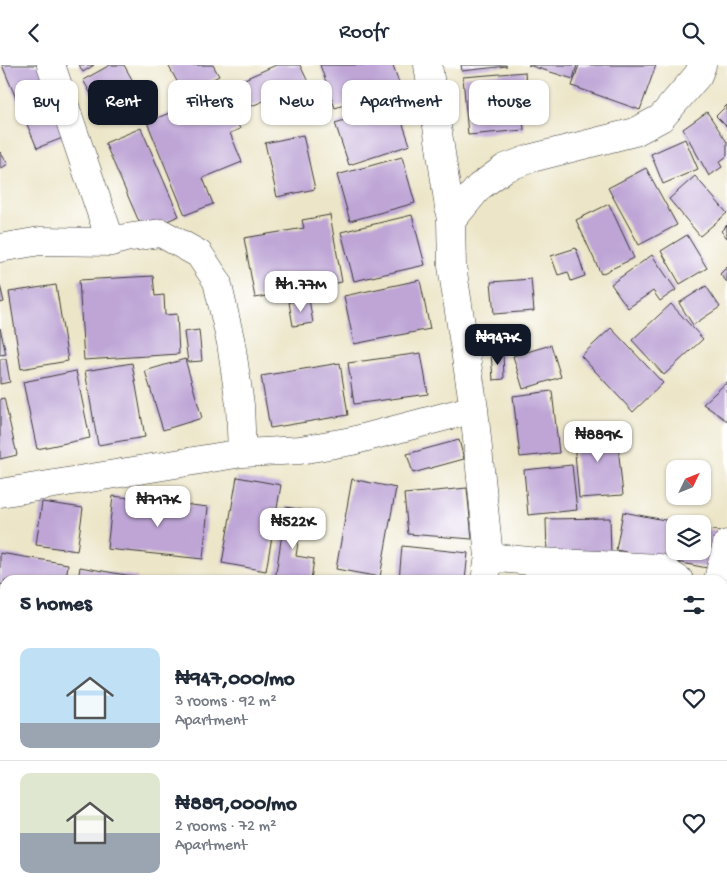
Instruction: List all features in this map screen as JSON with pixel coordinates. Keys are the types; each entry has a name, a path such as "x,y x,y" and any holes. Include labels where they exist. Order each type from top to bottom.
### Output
{"street":[{"path":"51,65 111,243"},
{"path":"428,65 451,221 452,266 474,409 487,568 539,562 660,568 671,575"},
{"path":"451,221 479,187 506,168 532,158 635,132 661,118 698,75 702,65"},
{"path":"0,248 40,241 111,243 125,238 161,233 199,254 217,281 231,343 240,405 242,453"},
{"path":"0,493 242,453 300,450 352,441 474,409"},
{"path":"719,575 727,544"}],"building":[{"path":"2,65 44,65 50,80 15,80 15,96"},
{"path":"79,65 94,65 83,72"},
{"path":"110,65 124,65 132,80 88,80 88,89 83,80"},
{"path":"168,65 213,65 219,76 211,80 176,80"},
{"path":"276,65 300,65 307,80 261,80 261,102 251,106 251,80 242,80"},
{"path":"320,65 393,65 398,80 342,80 342,106 335,108 332,99 332,80 325,80"},
{"path":"461,65 506,65 507,66 462,71"},
{"path":"528,65 577,65 573,79"},
{"path":"579,65 656,65 640,110 572,86"},
{"path":"525,72 526,80 469,80 469,125 524,125 524,130 468,135 463,77"},
{"path":"727,105 727,127 716,116"},
{"path":"707,112 727,142 727,156 719,162 722,167 709,176 683,129"},
{"path":"168,114 168,125 238,125 240,129 230,133 242,162 203,178 213,204 185,215 148,125 158,125 158,118"},
{"path":"342,121 342,125 403,125 410,145 349,165 335,123"},
{"path":"27,125 69,125 73,134 37,148"},
{"path":"141,128 179,216 143,231 105,143"},
{"path":"303,135 315,189 277,197 265,143"},
{"path":"685,139 698,169 663,184 651,154"},
{"path":"0,152 8,164 0,169"},
{"path":"402,157 415,203 350,221 337,175"},
{"path":"646,168 677,225 639,245 608,188"},
{"path":"695,176 727,213 700,236 669,199"},
{"path":"609,204 634,258 601,274 576,220"},
{"path":"330,215 342,282 255,298 244,238 304,228 302,220"},
{"path":"412,215 425,265 354,281 341,232"},
{"path":"727,225 727,238 721,231"},
{"path":"687,235 707,268 680,284 661,251"},
{"path":"576,248 585,276 571,281 568,272 558,275 551,256"},
{"path":"652,255 676,290 660,301 653,291 628,308 611,284"},
{"path":"727,267 727,282 720,274"},
{"path":"153,276 155,296 164,295 165,315 177,314 179,354 84,360 79,280"},
{"path":"531,279 534,311 494,314 491,282"},
{"path":"420,280 430,329 354,344 344,296"},
{"path":"0,285 4,302 0,303"},
{"path":"56,285 68,361 21,369 9,292"},
{"path":"706,286 720,307 693,325 679,303"},
{"path":"309,299 313,323 293,326 289,302"},
{"path":"671,304 703,339 664,375 632,340"},
{"path":"0,328 6,354 0,355"},
{"path":"611,328 663,383 633,412 581,356"},
{"path":"199,330 202,361 188,362 184,332"},
{"path":"551,345 561,377 523,389 513,356"},
{"path":"503,352 504,379 493,380 491,353"},
{"path":"421,353 428,394 354,404 348,363"},
{"path":"0,359 6,359 10,382 0,384"},
{"path":"185,359 202,418 163,430 145,371"},
{"path":"132,363 145,437 98,445 85,371"},
{"path":"340,363 348,415 270,428 261,376"},
{"path":"76,371 90,438 37,449 23,382"},
{"path":"727,382 727,421 703,404"},
{"path":"552,391 559,453 520,457 513,396"},
{"path":"4,398 17,455 0,459 0,399"},
{"path":"616,427 623,495 579,498 573,431"},
{"path":"459,440 464,459 413,473 407,454"},
{"path":"572,465 577,510 528,515 524,470"},
{"path":"237,477 281,485 266,571 222,563"},
{"path":"352,479 396,488 380,575 369,575 336,569"},
{"path":"467,488 472,539 408,534 404,494"},
{"path":"113,496 208,507 203,559 107,549"},
{"path":"42,502 83,508 77,551 36,545"},
{"path":"286,507 303,510 296,556 314,559 312,575 276,575"},
{"path":"623,512 666,520 666,560 616,550"},
{"path":"610,518 611,555 547,556 546,519"},
{"path":"711,530 719,531 712,569 667,560 711,560"},
{"path":"402,546 468,553 466,575 399,575"},
{"path":"0,553 68,564 67,575 0,575"},
{"path":"80,567 126,575 79,575"},
{"path":"532,571 551,575 531,575"}]}
